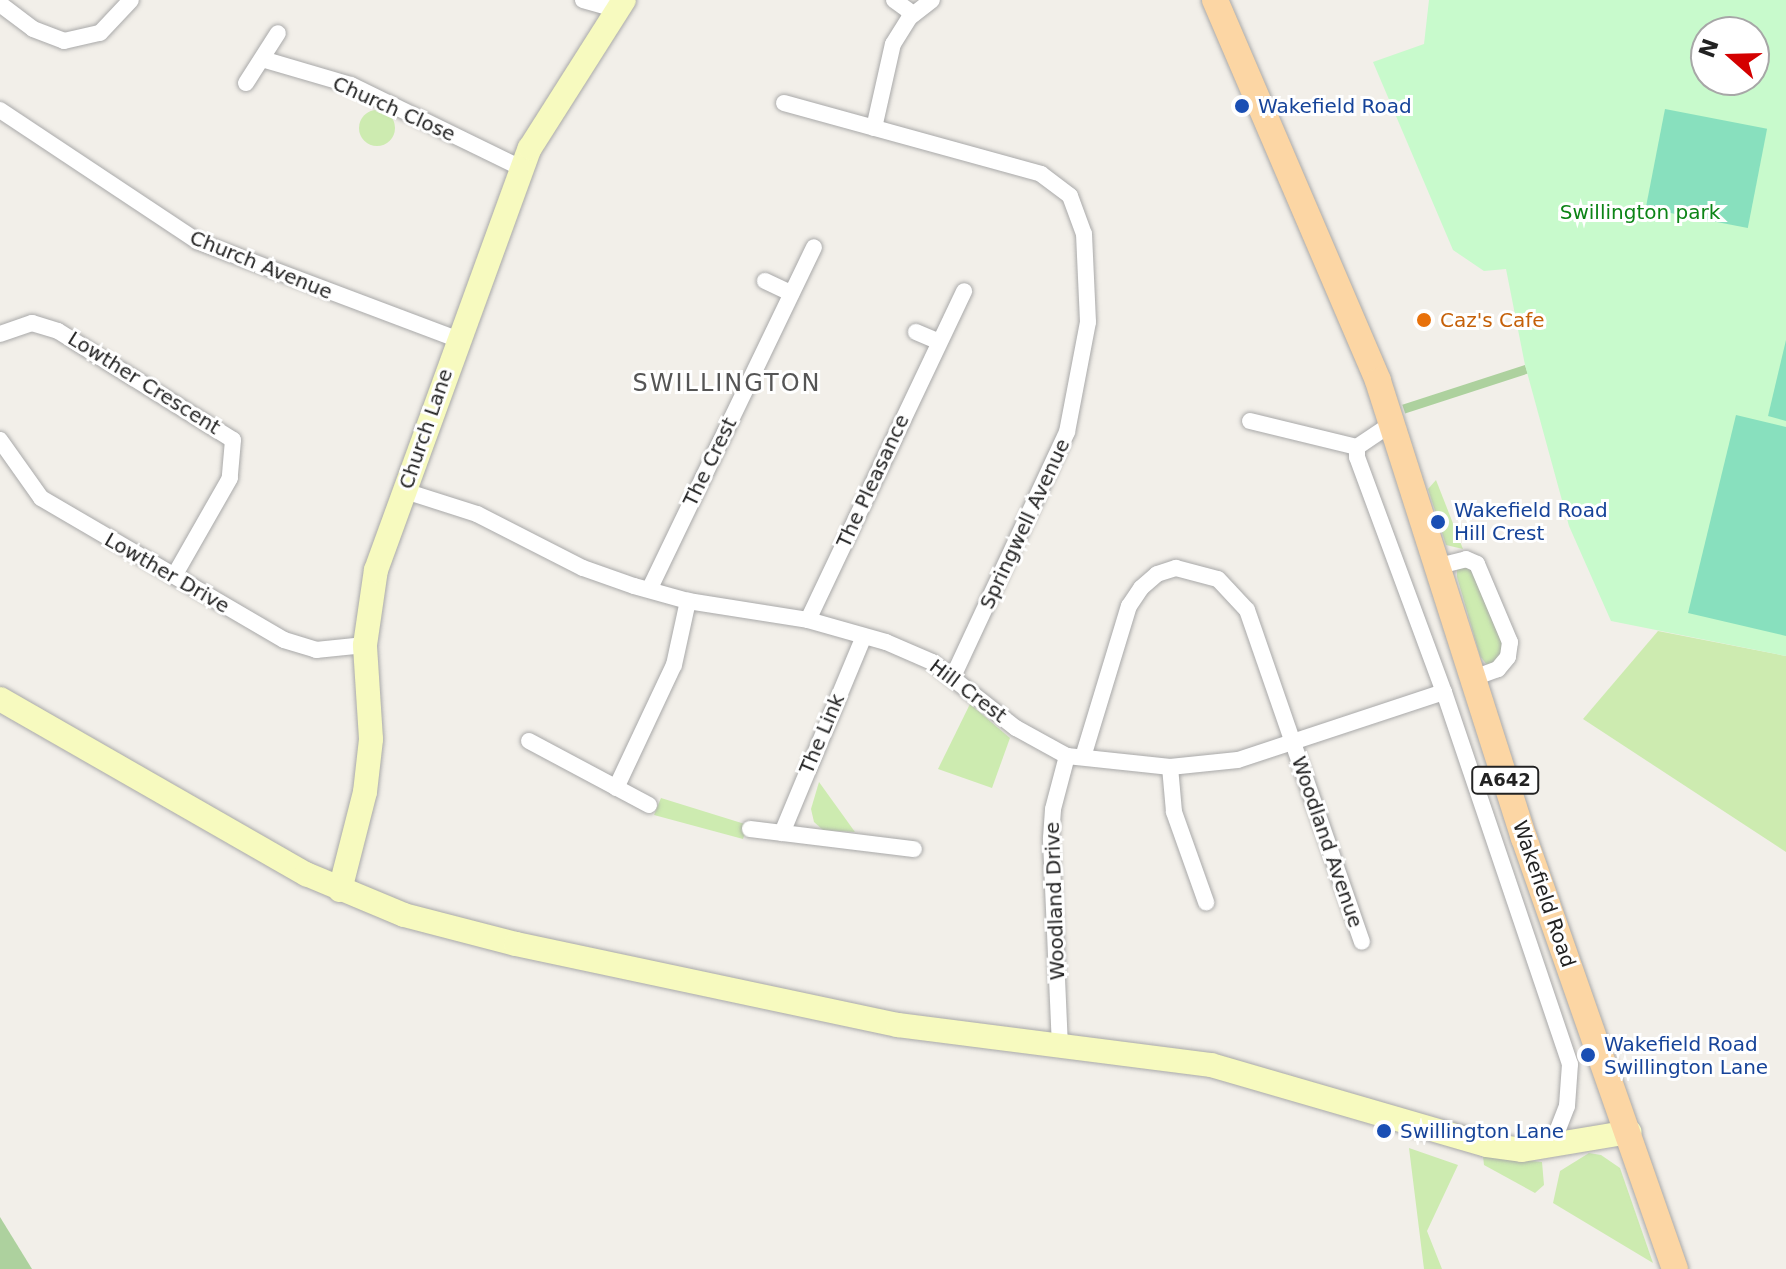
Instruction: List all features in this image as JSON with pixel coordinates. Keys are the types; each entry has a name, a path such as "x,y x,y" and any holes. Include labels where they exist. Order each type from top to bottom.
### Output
{"main road":[{"name":"Wakefield Road","path":"1215,0 1353,318 1471,679 1675,1269"}],"street":[{"path":"0,4 33,29 64,41 100,33 131,0"},
{"path":"583,0 621,5"},
{"path":"894,0 913,14"},
{"path":"874,128 893,44 913,14 932,0"},
{"name":"Church Lane","path":"340,890 365,792 371,739 365,645 376,570 521,168 544,120 621,5"},
{"path":"246,83 278,33"},
{"name":"Church Close","path":"262,59 351,85 521,168"},
{"name":"Springwell Avenue","path":"784,103 1049,178 1070,196 1084,234 1088,322 1067,432 953,676"},
{"name":"Church Avenue","path":"0,110 197,241 457,339"},
{"name":"The Crest","path":"650,588 814,247"},
{"path":"765,281 791,293"},
{"name":"The Pleasance","path":"808,620 964,291"},
{"name":"Lowther Crescent","path":"0,334 32,323 58,331 233,440 235,463 230,478 174,576"},
{"path":"916,332 939,342"},
{"path":"1250,421 1357,447 1390,425"},
{"name":"Lowther Drive","path":"0,440 41,498 292,645 316,650 365,645"},
{"name":"Wakefield Road","path":"1357,447 1357,457 1444,692 1570,1064 1567,1106 1551,1147"},
{"name":"Hill Crest","path":"405,491 499,524 596,573 688,601 808,620 911,652 953,676 1016,728 1075,757 1170,767 1238,760 1444,692"},
{"path":"1435,567 1466,559 1477,564 1510,642 1508,657 1498,669 1471,679"},
{"name":"Woodland Avenue","path":"1075,757 1129,606 1157,574 1176,568 1218,579 1247,610 1362,942"},
{"path":"616,788 674,665 688,601"},
{"name":"The Link","path":"782,833 864,636"},
{"path":"0,699 340,890 404,915 516,944 898,1025 1211,1065 1487,1145 1522,1150 1629,1132"},
{"path":"529,741 649,805"},
{"name":"Woodland Drive","path":"1060,1047 1051,838 1053,809 1075,757"},
{"path":"1170,767 1174,812 1206,902"},
{"path":"750,829 914,849"}],"green space":[{"name":"Swillington park","path":"1429,0 1786,0 1786,656 1611,621 1569,526 1525,365 1506,269 1484,271 1453,250 1373,62 1424,44"},
{"path":"1665,109 1767,129 1748,228 1646,208"},
{"path":"377,110 390,115 395,128 390,141 377,146 364,141 359,128 364,115"},
{"path":"1786,340 1786,421 1768,416"},
{"path":"1525,365 1528,374 1405,413 1402,405"},
{"path":"1736,415 1786,427 1786,636 1688,613"},
{"path":"1436,480 1463,549 1446,545 1428,489"},
{"path":"1463,566 1473,571 1504,648 1500,660 1487,665 1480,656 1457,577 1457,569"},
{"path":"1658,631 1786,656 1786,852 1583,719"},
{"path":"970,704 1010,738 992,788 938,769"},
{"path":"819,782 855,832 823,830 814,822 811,809"},
{"path":"661,798 748,825 743,839 654,815"},
{"path":"1409,1148 1458,1165 1427,1231 1442,1269 1424,1269"},
{"path":"1589,1153 1601,1155 1620,1168 1653,1263 1553,1203 1560,1171"},
{"path":"1483,1156 1542,1162 1544,1185 1535,1193 1484,1165"},
{"path":"0,1217 32,1269 0,1269"}],"place":[{"name":"Wakefield Road","path":"1242,106"},
{"name":"Caz's Cafe","path":"1424,320"},
{"name":"Wakefield Road Hill Crest","path":"1438,522"},
{"name":"Wakefield Road Swillington Lane","path":"1588,1055"},
{"name":"Swillington Lane","path":"1384,1131"}],"district":[{"name":"SWILLINGTON","path":"727,384"}]}
